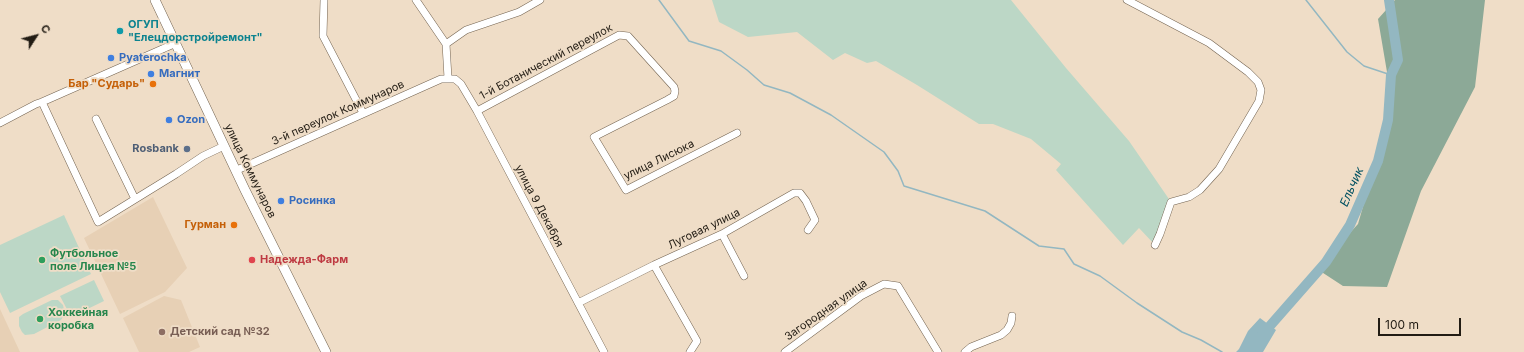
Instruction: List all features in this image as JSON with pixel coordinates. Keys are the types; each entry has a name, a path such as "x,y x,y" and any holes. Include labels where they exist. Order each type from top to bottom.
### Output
{"main road":[{"name":"улица Коммунаров","path":"154,0 176,43 224,146 326,352"}],"street":[{"path":"324,0 323,36 363,113"},
{"path":"416,0 446,44 448,78"},
{"path":"446,44 466,30 519,12 540,0"},
{"path":"1127,0 1209,43 1248,72 1258,82 1261,90 1259,101 1219,169 1200,190 1189,197 1171,202 1155,245"},
{"name":"1-й Ботанический переулок","path":"477,111 619,35 628,36 674,87"},
{"path":"0,123 36,104 176,43"},
{"name":"3-й переулок Коммунаров","path":"236,170 441,79 448,78"},
{"name":"улица 9 Декабря","path":"448,78 455,79 461,84 477,111 604,352"},
{"name":"улица Лисюка","path":"674,87 674,96 594,137 626,190 737,134"},
{"path":"42,102 98,222 203,156 224,146"},
{"path":"96,118 135,199"},
{"name":"Луговая улица","path":"578,304 654,265 722,234 794,193 800,193 806,201 815,220 808,230"},
{"path":"722,234 744,276"},
{"path":"654,265 696,342 690,352"},
{"name":"Загородная улица","path":"785,352 861,296 884,284 898,286 938,352"},
{"path":"965,352 971,347 1001,335 1007,330 1011,323 1012,316"}],"shaded area":[{"path":"153,197 187,268 165,292 120,314 84,238"},
{"name":"Детский сад №32","path":"164,296 181,300 200,347 189,352 139,352 123,318"},
{"path":"0,309 20,352 0,352"}],"green space":[{"path":"712,0 1011,0 1066,68 1129,141 1171,202 1155,245 1139,228 1123,245 1056,170 1061,164 1031,139 993,124 979,124 876,61 867,63 845,53 833,60 797,32 748,37 719,22"},
{"path":"1395,0 1485,0 1475,87 1421,191 1387,287 1343,286 1317,269 1358,224 1383,137 1387,72 1378,19"},
{"name":"Футбольное поле Лицея №5","path":"64,215 91,274 10,313 0,292 0,245"},
{"path":"94,280 104,301 71,317 60,296"},
{"name":"Хоккейная коробка","path":"52,300 58,300 63,305 65,314 61,320 34,334 25,335 19,326 19,317"}],"water":[{"path":"1260,318 1276,330 1263,352 1236,352 1248,331"}],"waterway":[{"path":"659,0 689,41 721,51 747,70 764,85 790,93 831,115 884,152 898,171 904,186 985,211 1039,246 1064,249 1074,264 1100,276 1137,303 1182,332 1201,340 1222,352"},
{"path":"1306,0 1347,52 1364,66 1391,75"},
{"name":"Ельчик","path":"1247,352 1326,262 1350,225 1378,161 1388,120 1391,75 1398,60 1389,0"}],"place":[{"name":"ОГУП \"Елецдорстройремонт\"","path":"120,31"},
{"name":"Pyaterochka","path":"111,58"},
{"name":"Магнит","path":"151,74"},
{"name":"Бар \"Сударь\"","path":"153,84"},
{"name":"Ozon","path":"169,120"},
{"name":"Rosbank","path":"187,149"},
{"name":"Росинка","path":"281,201"},
{"name":"Гурман","path":"234,225"},
{"name":"Футбольное поле Лицея №5","path":"42,260"},
{"name":"Надежда-Фарм","path":"252,260"},
{"name":"Хоккейная коробка","path":"40,319"},
{"name":"Детский сад №32","path":"162,332"}]}
